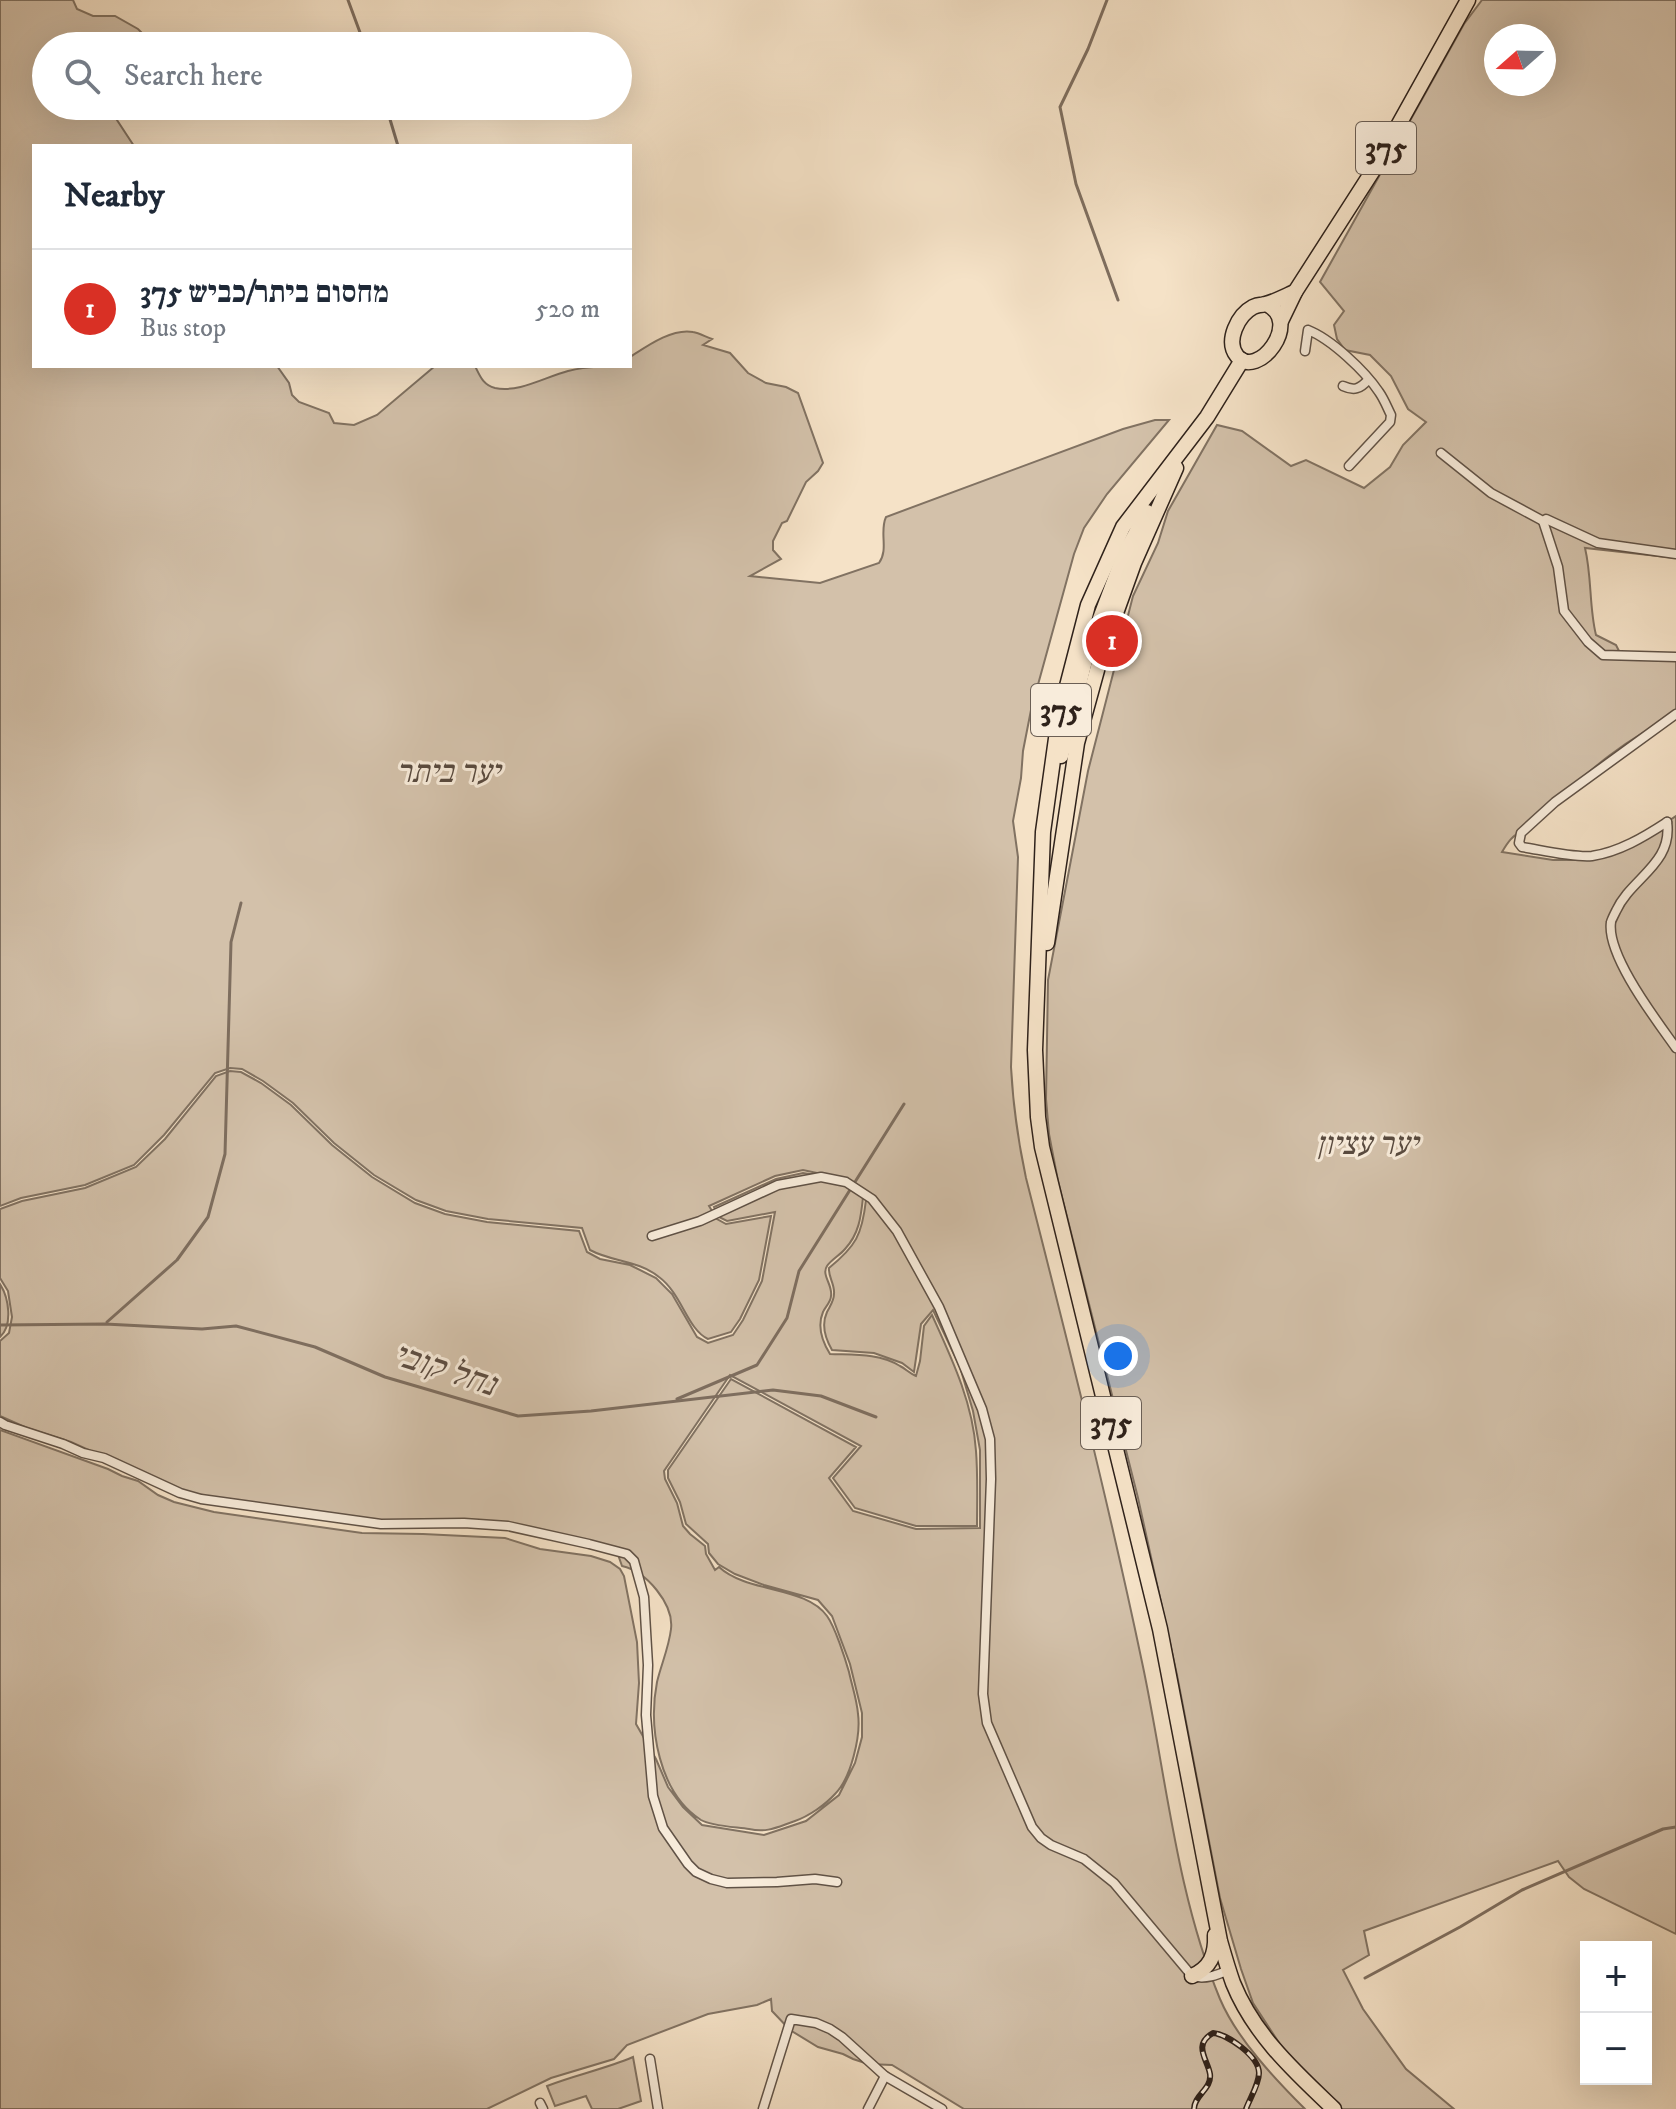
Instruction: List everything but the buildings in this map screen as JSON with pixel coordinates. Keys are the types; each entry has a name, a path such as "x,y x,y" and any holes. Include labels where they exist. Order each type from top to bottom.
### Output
{"main road":[{"name":"375","path":"1242,360 1258,360 1268,353 1279,335 1281,321 1295,292 1374,169 1468,0"},
{"path":"1037,1011 1077,743 1102,652 1134,563 1189,441 1242,360 1238,359 1232,348 1232,334 1251,308 1295,292"},
{"path":"1266,304 1278,312 1281,321"},
{"name":"375","path":"1189,441 1170,465 1124,555 1087,653 1043,832 1037,1011 1038,1117 1042,1147 1160,1629 1213,1911 1229,1970 1242,2002 1264,2037 1334,2109"},
{"path":"1192,1976 1203,1971 1214,1955 1213,1911"}],"street":[{"path":"1305,351 1308,330 1322,336 1379,391 1391,415 1390,422 1349,466"},
{"path":"1343,386 1351,390 1361,388 1368,380"},
{"path":"1441,453 1491,493 1543,521 1546,519 1598,543 1676,554"},
{"path":"1543,521 1558,567 1564,611 1595,650 1603,655 1676,657"},
{"path":"1676,714 1555,802 1521,833 1519,843 1522,847 1590,856 1616,850 1643,838 1667,822 1665,850 1620,902 1611,922 1613,945 1639,996 1676,1048"},
{"path":"652,1236 700,1221 778,1185 821,1177 846,1182 872,1199 897,1231 939,1307 982,1409 990,1439 983,1694 987,1723 1032,1827 1051,1845 1084,1859 1114,1883 1192,1976 1208,1977 1229,1970"},
{"path":"0,1422 104,1458 180,1493 201,1499 381,1524 508,1526 627,1554 634,1561 644,1597 648,1665 647,1729 653,1796 663,1828 688,1864 711,1879 727,1883 815,1879 837,1882"},
{"path":"763,2109 791,2019 830,2029 885,2076 942,2109"},
{"path":"650,2059 658,2109"},
{"path":"868,2109 885,2076"}],"green space":[{"name":"יער ביתר","path":"0,0 73,0 77,9 93,16 115,16 141,32 32,32 32,120 117,120 133,144 32,144 32,368 278,368 299,402 329,413 334,423 354,425 377,415 433,368 476,368 488,385 513,388 576,369 632,368 632,356 660,339 685,331 695,333 712,339 703,345 730,353 748,373 766,383 798,393 823,463 806,482 787,521 782,523 773,541 773,550 781,559 750,576 820,583 879,563 886,517 1123,429 1155,420 1169,420 1107,494 1084,528 1031,710 1013,821 1018,857 1012,1081 1026,1178 1115,1541 1193,1917 1205,1959 1227,2014 1258,2058 1305,2109 964,2109 892,2065 868,2064 818,2047 790,2030 772,2011 771,1999 757,2005 708,2014 627,2045 614,2059 551,2078 487,2109 0,2109 0,1430 138,1481 174,1502 214,1512 362,1533 505,1538 540,1549 591,1556 610,1562 624,1576 637,1642 639,1683 636,1724 668,1787 702,1825 764,1835 806,1821 839,1795 855,1763 862,1737 862,1713 850,1664 832,1616 818,1600 764,1585 718,1564 709,1553 708,1544 686,1524 680,1502 668,1478 668,1470 731,1379 856,1447 829,1478 853,1511 916,1529 980,1528 980,1450 960,1367 933,1310 921,1324 914,1372 902,1363 874,1353 832,1350 824,1327 834,1297 829,1268 846,1253 860,1231 866,1200 863,1197 860,1218 850,1243 826,1269 831,1296 821,1317 823,1339 830,1354 883,1359 916,1376 924,1326 932,1315 971,1416 977,1460 977,1526 916,1526 855,1508 833,1478 861,1446 730,1375 664,1471 665,1479 677,1503 683,1526 705,1546 715,1570 719,1567 745,1581 805,1599 827,1616 845,1659 856,1698 858,1734 846,1778 822,1806 806,1816 762,1830 717,1825 701,1820 687,1808 666,1777 654,1719 657,1682 670,1636 671,1619 657,1590 640,1574 622,1566 617,1552 598,1543 459,1521 361,1520 177,1490 71,1442 0,1416 0,1341 9,1333 12,1317 8,1291 0,1278 0,1209 22,1201 85,1188 136,1167 165,1139 216,1076 230,1071 241,1072 291,1105 332,1145 372,1177 415,1203 445,1214 487,1222 579,1231 587,1252 600,1259 630,1265 656,1278 672,1294 697,1337 708,1343 733,1335 743,1320 762,1281 775,1212 727,1221 719,1217 714,1207 776,1179 803,1173 845,1179 803,1170 775,1176 709,1206 717,1219 726,1224 771,1216 759,1280 740,1319 731,1332 708,1339 695,1327 667,1284 642,1267 590,1250 582,1228 488,1219 446,1211 416,1200 374,1175 334,1143 293,1103 242,1069 230,1068 215,1073 164,1135 134,1165 85,1185 21,1198 0,1206"},
{"name":"יער עציון","path":"1482,0 1676,0 1676,558 1585,548 1596,635 1616,645 1623,659 1676,661 1676,716 1635,738 1597,765 1513,837 1502,852 1553,860 1599,856 1676,816 1676,1934 1584,1889 1569,1877 1558,1861 1364,1931 1369,1955 1343,1970 1363,2009 1406,2069 1454,2109 1339,2109 1287,2055 1253,2003 1220,1898 1177,1675 1138,1498 1058,1181 1046,1099 1048,980 1088,771 1133,596 1158,543 1168,511 1217,425 1242,431 1291,466 1306,460 1364,488 1390,467 1403,445 1426,422 1408,409 1391,376 1370,355 1345,350 1337,339 1334,325 1344,311 1320,282 1464,24"},
{"path":"0,1284 6,1296 8,1319 0,1337"},
{"path":"633,2057 641,2101 618,2109 592,2109 586,2096 555,2106 547,2086"}],"waterway":[{"path":"348,0 360,32"},
{"path":"1107,0 1060,107 1076,184 1118,300"},
{"path":"390,120 397,144"},
{"path":"107,1322 177,1260 208,1217 225,1154 231,942 241,903"},
{"path":"677,1399 757,1365 787,1318 799,1271 904,1104"},
{"name":"נחל קובי","path":"0,1325 105,1324 202,1329 236,1326 315,1347 385,1377 518,1416 591,1411 773,1390 821,1396 876,1417"},
{"path":"1365,1978 1522,1890 1663,1829 1676,1827"}],"railway":[{"path":"1194,2109 1210,2079 1202,2048 1203,2042 1213,2033 1241,2047 1258,2066 1258,2082 1246,2109"}],"place":[{"name":"מחסום ביתר/כביש 375","path":"1112,641"}]}
